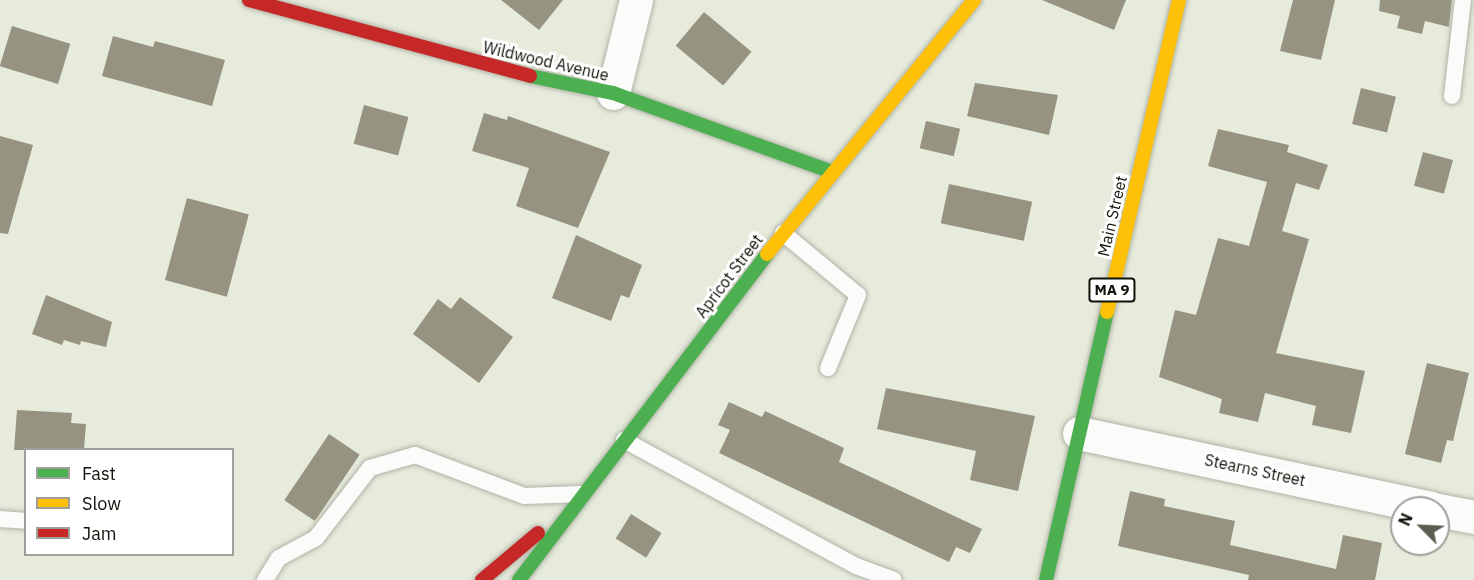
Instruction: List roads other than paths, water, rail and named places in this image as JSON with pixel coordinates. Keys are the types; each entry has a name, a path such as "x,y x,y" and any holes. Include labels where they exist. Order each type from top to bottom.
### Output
{"main road":[{"name":"Wildwood Avenue","path":"249,0 541,79 613,93 830,171"},
{"name":"Apricot Street","path":"519,580 582,494 830,171 974,0"},
{"name":"Main Street","path":"1046,580 1179,0"},
{"path":"482,580 582,494"}],"street":[{"path":"613,93 636,0"},
{"name":"Stearns Street","path":"1079,433 1390,499"},
{"path":"1450,512 1474,517"}],"lane":[{"path":"1452,96 1463,0"},
{"path":"783,233 858,295 828,368"},
{"path":"624,440 856,566 894,580"},
{"path":"264,580 279,558 316,538 370,468 415,455 524,496 582,494"},
{"path":"0,519 24,521"}]}
